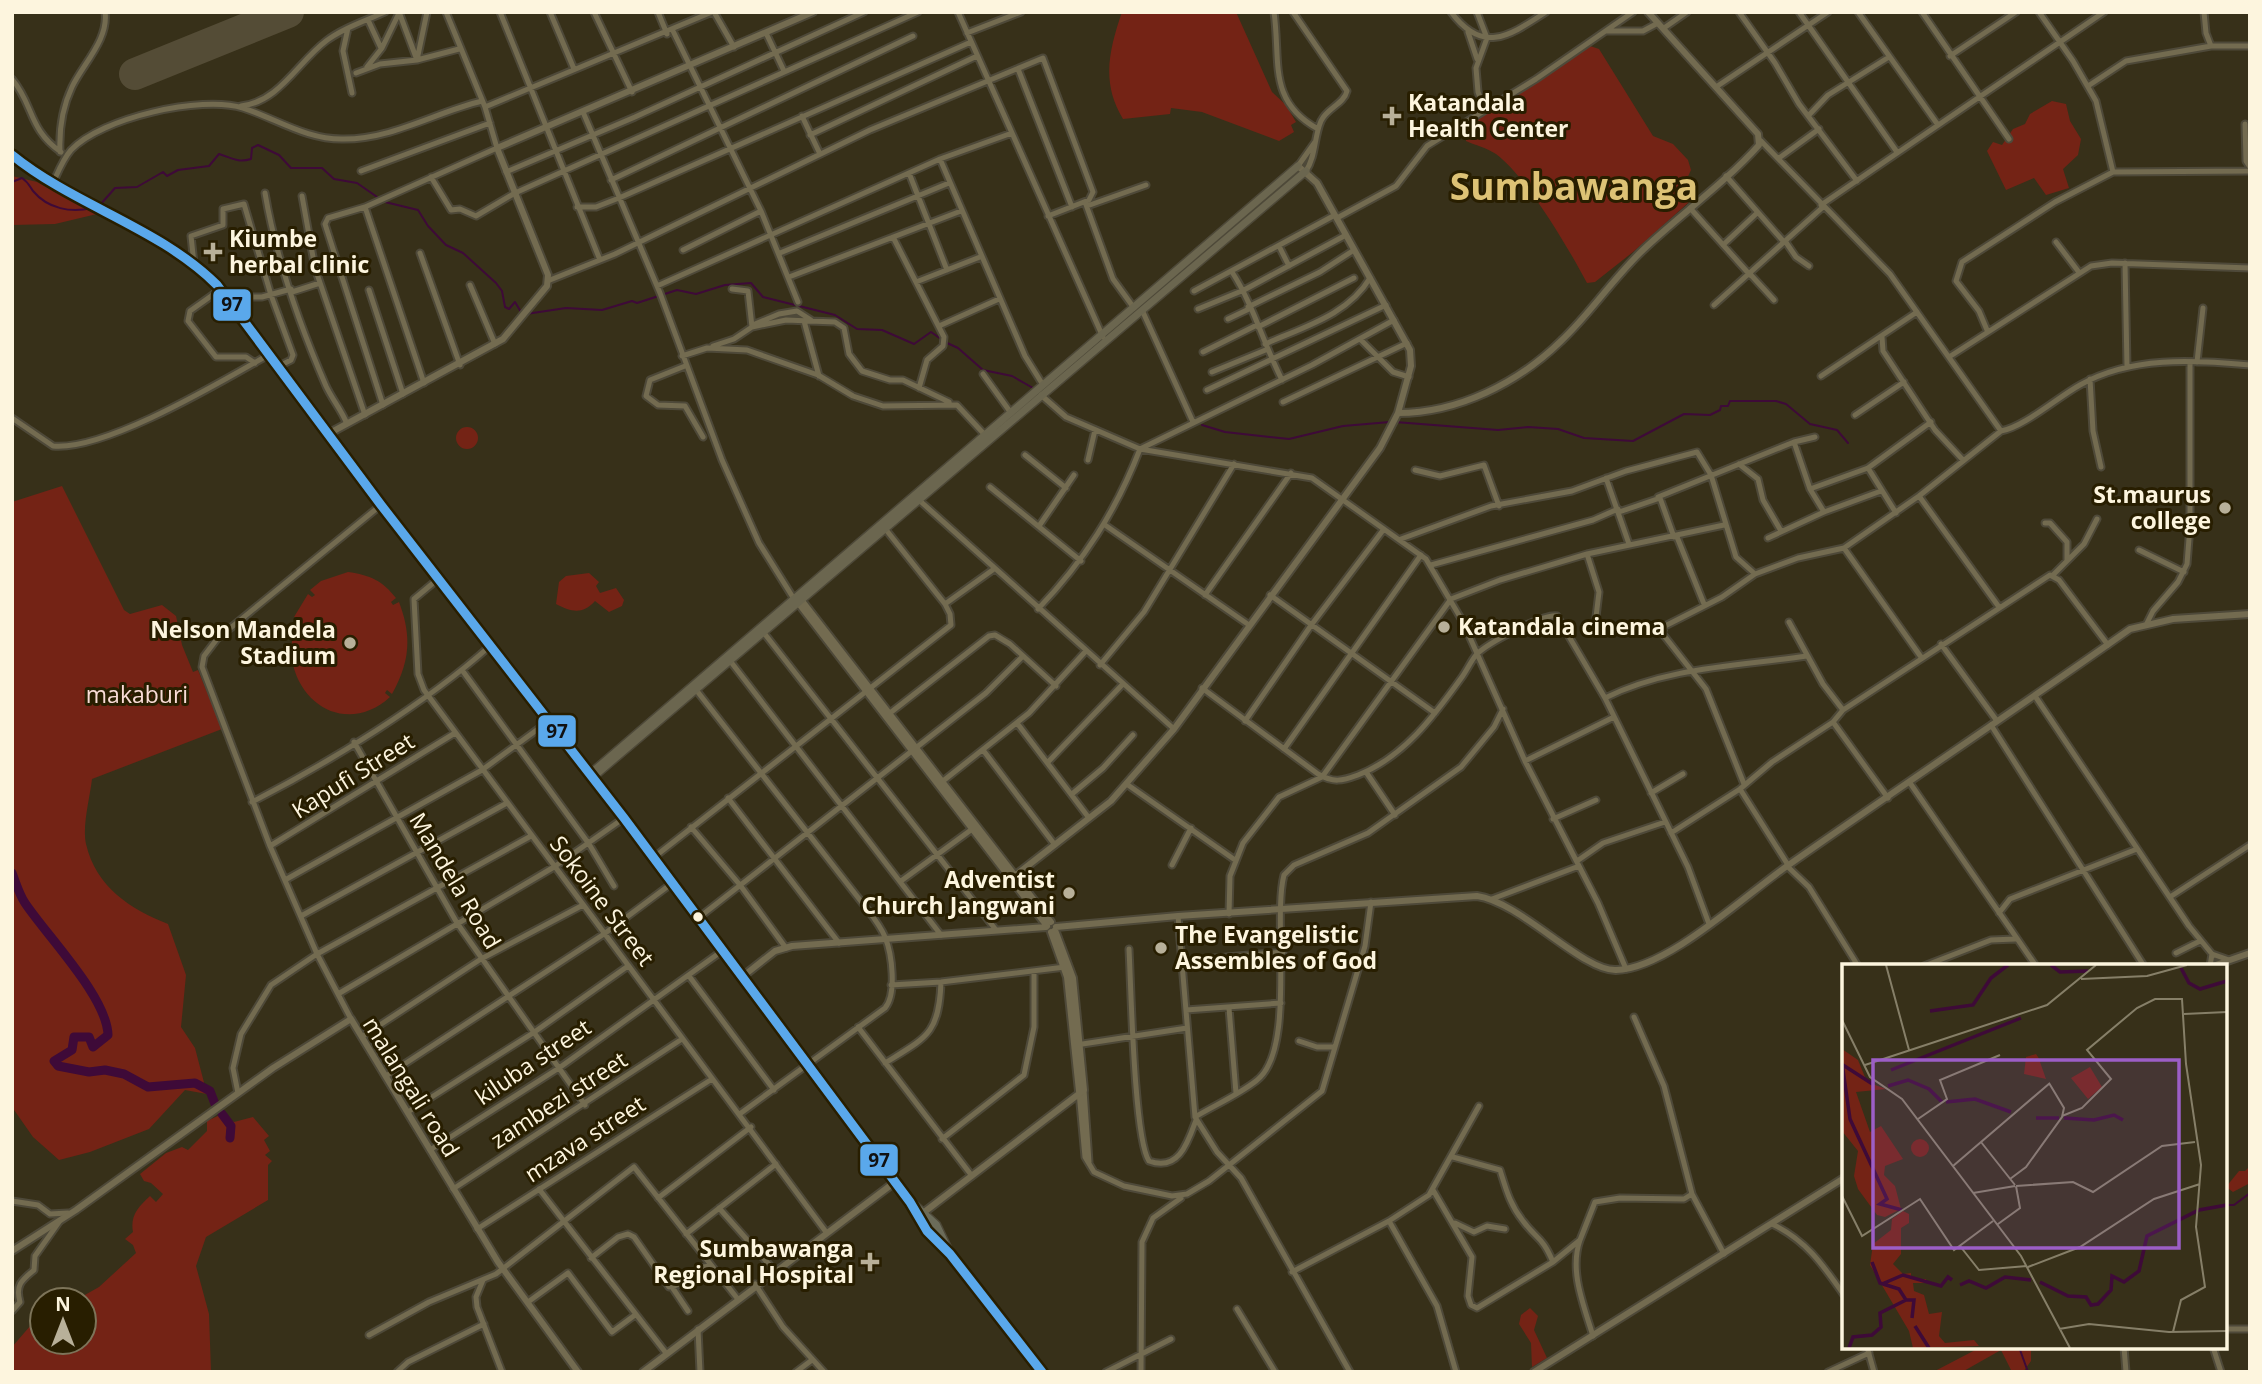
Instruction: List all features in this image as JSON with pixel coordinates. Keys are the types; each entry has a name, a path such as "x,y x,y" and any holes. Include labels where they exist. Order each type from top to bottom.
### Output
{"highway":[{"path":"12,155 53,183 194,264 224,293 381,505 625,818 806,1065 1042,1372"},
{"path":"910,1202 923,1213 930,1226"}],"main road":[{"path":"884,526 919,500 1137,308 1302,168"},
{"path":"591,776 884,526 1043,385 1104,337"},
{"path":"591,776 764,634 797,598"}],"street":[{"path":"60,152 59,129 67,101 103,34 105,12"},
{"path":"53,183 66,156 84,139 144,115 180,108 246,106 268,96 324,43 348,28 385,12"},
{"path":"365,69 382,48 399,12"},
{"path":"399,12 417,60"},
{"path":"417,60 427,12"},
{"path":"446,12 550,280"},
{"path":"500,12 600,260"},
{"path":"550,12 574,69"},
{"path":"594,12 632,92"},
{"path":"658,12 690,66 761,211 798,302"},
{"path":"234,107 307,134 342,139 397,130 532,88 713,12 734,47"},
{"path":"383,405 325,224 328,218 365,207 813,12"},
{"path":"506,172 700,88 864,12"},
{"path":"431,177 451,210 460,209 472,216 515,193 918,12"},
{"path":"958,12 1104,337"},
{"path":"967,33 1021,12"},
{"path":"1274,12 1277,70 1283,93 1296,113 1318,129"},
{"path":"1014,876 1128,785 1174,729 1343,498 1395,419 1409,377 1412,358 1407,343 1317,183 1302,168 1324,115 1345,98 1347,88 1293,12"},
{"path":"1451,12 1467,30 1477,59 1477,87 1485,110"},
{"path":"1477,12 1487,38 1477,59"},
{"path":"1467,30 1487,38 1507,36 1546,12"},
{"path":"1194,291 1396,186 1421,151 1633,12"},
{"path":"1648,12 1761,141 1890,274 2001,431"},
{"path":"1607,31 1643,31 1661,26 1687,12"},
{"path":"1738,12 1808,116 1857,181"},
{"path":"1799,12 1897,152"},
{"path":"1716,87 1828,12"},
{"path":"1858,12 1938,125"},
{"path":"1950,56 2015,12"},
{"path":"2039,12 2088,86 2100,112 2113,172"},
{"path":"1714,305 1822,206 2104,12"},
{"path":"2204,12 2206,33 2211,46"},
{"path":"1925,14 1950,56 2009,139"},
{"path":"368,20 382,48"},
{"path":"348,28 343,51 352,93"},
{"path":"766,33 784,72"},
{"path":"611,180 913,36"},
{"path":"577,207 596,207 619,198 971,42"},
{"path":"2088,86 2126,61 2211,46 2250,46"},
{"path":"356,73 386,63 417,60 459,49"},
{"path":"810,135 977,56"},
{"path":"1808,116 1822,100 1889,57"},
{"path":"328,434 495,344 511,332 550,280 638,243 820,154 988,79 1043,58 1091,182 1092,196 1086,204"},
{"path":"1018,69 1072,208"},
{"path":"12,79 20,89 32,121 46,141 66,156"},
{"path":"583,112 660,293 685,366 751,525 769,560 1051,927 1068,966 1082,1090 1084,1152 1094,1172 1124,1186 1172,1196 1187,1194"},
{"path":"802,116 820,154"},
{"path":"361,172 490,123"},
{"path":"2245,124 2246,163 2250,169"},
{"path":"1779,158 1819,129"},
{"path":"657,286 940,159 1012,133"},
{"path":"1395,419 1462,404 1545,355 1562,341 1641,252 1761,141"},
{"path":"940,159 999,299 1025,356 1043,385"},
{"path":"1987,330 1979,311 1956,281 1962,262 2054,202 2113,172 2250,169"},
{"path":"909,173 947,270"},
{"path":"1726,176 1798,260 1809,266"},
{"path":"780,253 949,183"},
{"path":"1048,216 1146,185"},
{"path":"265,193 292,290 323,379 347,424"},
{"path":"302,196 320,284 365,415"},
{"path":"194,264 191,236 223,225 223,209 244,204 271,295 293,355 291,360 279,366"},
{"path":"1086,204 1113,279 1137,308 1193,422"},
{"path":"365,207 424,383"},
{"path":"1689,208 1774,300"},
{"path":"683,250 761,211"},
{"path":"789,277 893,236 931,225 961,211"},
{"path":"1723,245 1757,213"},
{"path":"1198,309 1244,290 1346,235"},
{"path":"893,236 939,326 944,345 927,360 919,388"},
{"path":"2056,242 2078,271"},
{"path":"1279,246 1289,266"},
{"path":"1228,319 1320,272 1354,250"},
{"path":"420,253 460,365"},
{"path":"916,282 980,257"},
{"path":"2125,263 2127,367"},
{"path":"1949,357 2078,271 2097,264 2250,268"},
{"path":"1232,271 1244,290 1249,308 1282,380"},
{"path":"1203,352 1354,278"},
{"path":"1212,372 1342,309 1359,296 1370,278"},
{"path":"255,363 246,357 216,357 188,321 190,311 224,293 271,295 320,284"},
{"path":"470,285 495,344"},
{"path":"732,289 748,291 752,326"},
{"path":"369,290 403,394"},
{"path":"939,326 999,299"},
{"path":"1207,390 1386,305"},
{"path":"2147,623 2153,611 2171,593 2184,572 2190,526 2194,362 2203,308"},
{"path":"682,356 734,339 752,326 779,314 797,311 813,322"},
{"path":"1821,376 1917,312"},
{"path":"752,326 786,320 835,322 844,328 849,354 862,370 890,380 903,380 961,407 985,435"},
{"path":"1038,609 1081,561 1105,525 1123,493 1140,449 1282,380 1394,320"},
{"path":"804,321 819,376"},
{"path":"1882,337 1881,347 1904,382 1931,422 1963,460"},
{"path":"1360,339 1393,372 1409,377"},
{"path":"1283,402 1407,343"},
{"path":"707,348 764,354 819,376 853,396 883,406 952,404"},
{"path":"12,418 48,444 76,444 150,417 270,354"},
{"path":"1857,964 1809,887 1788,866 1742,786 1716,710 1694,672 1665,642 1662,634 1665,626 1736,589 1755,574 1798,558 1844,548 1919,496 2001,431 2091,379 2127,367 2194,362 2250,365"},
{"path":"685,366 650,380 646,396 658,405 685,406 703,437"},
{"path":"983,374 1011,413"},
{"path":"2091,379 2093,431 2101,467"},
{"path":"1855,415 1904,382"},
{"path":"1041,394 1066,417 1140,449 1312,478 1421,555 1431,565 1451,599 1525,761 1578,864 1626,969"},
{"path":"1810,489 1868,468 1931,422"},
{"path":"1088,460 1095,430"},
{"path":"1431,565 1593,520 1794,442 1815,437"},
{"path":"1794,442 1810,489 1824,512"},
{"path":"1401,539 1464,514 1572,491 1606,478 1697,452 1711,475 1724,525 1736,557 1755,574"},
{"path":"1025,455 1066,488"},
{"path":"1100,665 1136,623 1234,464"},
{"path":"1739,464 1758,479 1763,500 1781,531"},
{"path":"1415,470 1440,476 1484,465 1499,506"},
{"path":"1868,468 1896,513"},
{"path":"1205,595 1291,473"},
{"path":"1039,526 1074,475"},
{"path":"1606,478 1629,544"},
{"path":"990,487 1081,561"},
{"path":"1768,538 1824,512 1881,491"},
{"path":"1919,496 1999,607"},
{"path":"1658,497 1704,604"},
{"path":"919,500 1085,652 1174,729"},
{"path":"352,1019 317,954 252,802 204,677 204,656 216,639 381,505"},
{"path":"1671,833 1833,722 1843,709 2053,575 2090,535 2096,519"},
{"path":"2045,523 2050,523 2067,541 2067,562"},
{"path":"1105,525 1249,625"},
{"path":"1229,914 1228,885 1243,843 1279,797 1322,777 1451,599 1500,580 1587,554 1724,525"},
{"path":"653,858 948,628 951,618 945,604 884,526"},
{"path":"1245,721 1312,624 1384,529"},
{"path":"1844,548 1921,657"},
{"path":"2139,550 2184,572"},
{"path":"1587,554 1598,592 1595,617"},
{"path":"1284,749 1421,555"},
{"path":"945,604 994,569"},
{"path":"2053,575 2108,645"},
{"name":"Sokoine Street","path":"438,579 414,599 418,674 428,694 682,1039 741,1113 826,1232"},
{"path":"1270,595 1435,713"},
{"path":"742,977 775,951 786,948 1455,896 1492,900 1604,968 1626,969 1668,952 1709,925 1788,866 2130,629 2147,623 2250,614"},
{"path":"1202,688 1322,777 1331,781 1343,781 1366,772 1405,746 1435,713 1477,653 1541,618 1557,616 1605,698 1671,833 1709,925"},
{"path":"1789,622 1807,656 1843,709"},
{"path":"764,634 996,930"},
{"path":"890,713 989,636 1001,637 1056,686"},
{"path":"1941,644 1994,723 2143,964"},
{"path":"252,802 354,742 428,694 490,646"},
{"path":"943,781 1017,723 1056,686 1085,652"},
{"path":"697,919 1005,678 1023,656"},
{"path":"1605,698 1642,683 1742,662 1807,656"},
{"path":"731,662 843,804 941,935"},
{"path":"462,670 589,844 614,886"},
{"path":"1048,762 1122,685"},
{"path":"869,690 943,781 975,827"},
{"path":"696,691 810,833 887,940 891,1001 741,1113"},
{"path":"2035,695 2200,941 2212,954 2229,960"},
{"path":"1129,948 1144,1147 1149,1161 1169,1161 1181,1155 1196,1119 1264,1073 1273,1050 1281,1003 1283,879 1290,867 1368,833 1461,767 1494,727 1503,709"},
{"path":"1525,761 1614,717"},
{"path":"285,880 482,770 549,721"},
{"path":"1833,722 1888,798"},
{"path":"1017,723 1089,818"},
{"name":"Kapufi Street","path":"270,846 455,733"},
{"path":"1072,794 1103,768 1133,735"},
{"name":"Mandela Road","path":"354,742 457,923 533,1033"},
{"path":"983,750 1055,845"},
{"path":"1366,772 1395,815"},
{"path":"1651,793 1683,774"},
{"path":"1910,783 2007,928 2034,964"},
{"path":"1128,785 1235,860"},
{"path":"728,798 839,943"},
{"path":"1553,819 1596,800"},
{"path":"301,916 507,803"},
{"path":"338,994 554,867 625,818"},
{"path":"1492,900 1578,864 1604,843 1665,822"},
{"path":"691,827 740,885 786,948"},
{"path":"901,881 975,827"},
{"path":"1172,865 1191,828"},
{"path":"238,1093 233,1068 241,1031 265,998 268,988 317,954 531,836"},
{"path":"2170,897 2250,845"},
{"path":"1999,913 2010,899 2137,849"},
{"path":"386,1076 604,934 671,884"},
{"path":"1141,1372 1140,1287 1145,1231 1153,1218 1230,1163 1318,1094 1324,1085 1333,1047 1365,946 1371,902"},
{"path":"363,1036 481,959 583,905"},
{"path":"1178,916 1196,1119 1217,1152 1230,1163 1350,1372"},
{"path":"2003,937 2007,928"},
{"path":"1929,964 2003,937 2015,939"},
{"path":"2176,953 2200,941"},
{"name":"kiluba street","path":"430,1150 559,1068 655,1002 722,951"},
{"path":"1181,961 1283,952"},
{"path":"2217,964 2250,953"},
{"path":"2211,964 2212,954"},
{"path":"408,1112 533,1033 628,966"},
{"path":"891,985 941,982 1068,966"},
{"path":"942,1139 1024,1075 1034,1027 1034,972"},
{"path":"690,976 774,1090"},
{"path":"885,1063 935,1026 940,1009 941,982"},
{"path":"1186,1010 1281,1003"},
{"path":"1229,1008 1236,1093"},
{"path":"1634,1017 1664,1086 1692,1194 1725,1254"},
{"name":"malangali road","path":"12,1251 76,1210 318,1037 352,1019 477,1229 578,1372"},
{"path":"858,1027 972,1176"},
{"path":"1077,1045 1187,1028"},
{"path":"533,1033 585,1105"},
{"name":"zambezi street","path":"453,1189 682,1039"},
{"path":"1299,1041 1317,1047 1333,1047"},
{"name":"mzava street","path":"477,1229 712,1079"},
{"path":"923,1213 1082,1090"},
{"path":"1292,1272 1389,1221 1433,1190 1479,1106"},
{"path":"658,1198 751,1127"},
{"path":"1453,1157 1500,1170 1507,1197 1526,1225 1543,1239 1553,1262"},
{"path":"686,1234 776,1164"},
{"path":"369,1335 429,1302 503,1269 635,1166 737,1298"},
{"path":"1534,1372 1842,1179"},
{"path":"643,1372 755,1284 895,1182"},
{"path":"539,1189 666,1353"},
{"path":"1433,1190 1455,1223 1472,1257 1468,1296 1474,1307 1481,1307 1553,1262 1580,1240"},
{"path":"1593,1337 1576,1272 1577,1251 1591,1208 1601,1200 1684,1199 1692,1194"},
{"path":"14,1200 38,1205 58,1215 76,1210"},
{"path":"719,1208 774,1270"},
{"path":"12,1311 20,1302 17,1290 20,1282 34,1270 35,1256 60,1220"},
{"path":"1389,1221 1437,1306 1456,1372"},
{"path":"1455,1223 1474,1232 1487,1226 1505,1230"},
{"path":"1772,1224 1793,1234 1813,1251 1842,1293"},
{"path":"591,1258 618,1237 628,1234 672,1287 688,1311"},
{"path":"672,1287 702,1266 712,1266"},
{"path":"528,1302 568,1273 612,1332 635,1315"},
{"path":"483,1280 476,1297 502,1372"},
{"path":"755,1284 783,1326 824,1372"},
{"path":"1237,1309 1275,1372"},
{"path":"397,1372 408,1362 484,1324"},
{"path":"698,1329 700,1372"},
{"path":"2227,1329 2250,1329"},
{"path":"1106,1372 1171,1339"},
{"path":"2124,1349 2126,1372"},
{"path":"2214,1349 2221,1372"},
{"path":"1829,1372 1868,1350 1874,1372"},
{"path":"796,1372 812,1360"}],"green space":[{"path":"1122,12 1236,12 1272,92 1286,105 1296,122 1291,125 1294,132 1279,141 1202,112 1171,108 1170,114 1123,119 1112,92 1109,66"},
{"path":"1590,46 1599,49 1653,136 1673,144 1688,160 1691,170 1685,183 1690,194 1688,203 1633,252 1595,282 1587,283 1558,233 1520,179 1496,154 1466,141 1465,130 1477,117"},
{"path":"2052,101 2066,104 2070,121 2081,139 2078,155 2063,169 2069,188 2046,195 2034,178 2006,190 1987,151 1993,142 2002,145 2013,129 2025,124 2030,114"},
{"path":"12,176 37,182 97,214 55,224 12,225"},
{"path":"467,427 477,434 478,438 471,448 467,449 457,442 456,438 463,428"},
{"name":"makaburi","path":"62,486 124,610 130,614 162,605 176,616 182,645 193,672 198,670 222,729 92,779 85,829 91,859 106,884 128,903 168,924 186,975 181,1027 195,1048 207,1094 185,1090 149,1129 90,1152 59,1160 33,1137 12,1107 12,502"},
{"name":"Nelson Mandela Stadium","path":"348,572 375,580 396,598 391,602 393,605 399,602 406,626 407,649 403,671 392,694 387,690 385,693 390,697 361,713 346,714 319,705 308,695 293,665 300,664 300,659 291,658 293,623 302,623 302,618 294,617 308,594 312,597 315,595 310,590 321,581"},
{"path":"589,573 599,582 596,586 600,593 616,588 624,600 622,606 609,612 595,601 586,609 577,611 556,604 559,582 566,576"},
{"path":"222,1114 234,1122 253,1117 269,1136 264,1140 270,1151 265,1155 272,1161 268,1165 268,1200 206,1237 196,1266 209,1314 211,1372 12,1372 12,1347 28,1328 28,1356 98,1356 98,1288 136,1253 133,1245 125,1239 133,1232 136,1212 150,1196 156,1202 163,1194 151,1183 144,1181 140,1174 166,1153 182,1147 188,1150 207,1131 207,1121"},
{"path":"2250,1166 2250,1183 2233,1192 2227,1188 2239,1171 2245,1171"},
{"path":"1530,1308 1538,1316 1534,1330 1547,1358 1532,1367 1531,1343 1519,1324 1521,1315"},
{"path":"1977,1349 2031,1349 2031,1361 2023,1372 2012,1372 2001,1350 1962,1372 1933,1372"}],"waterway":[{"path":"100,205 115,188 137,187 163,172 167,176 178,170 209,166 219,154 239,160 251,159 252,148 258,145 279,155 291,168 322,168 334,179 357,183 380,199"},
{"path":"12,182 22,178 39,197 53,206 76,210 92,208"},
{"path":"385,202 418,210 428,226 446,245 463,253 496,283 502,291 505,307 509,309 515,302 521,312"},
{"path":"526,314 566,308 602,310 632,301 637,303 677,290 696,294 725,285 751,283 763,297 835,315 857,329 882,330 914,344 931,332 941,339"},
{"path":"945,342 958,348 983,370 1012,376 1033,388"},
{"path":"1395,422 1498,430 1528,427 1558,429 1584,438 1633,441 1684,414 1710,415 1720,410 1721,406 1728,406 1730,401 1776,401 1786,404 1810,424 1837,430 1848,443"},
{"path":"1202,425 1225,432 1289,439 1343,426 1390,422"},
{"path":"12,873 25,903 87,985 105,1020 108,1035 93,1047 89,1037 74,1037 72,1050 54,1061 58,1066 89,1072 105,1070 124,1074 148,1087 195,1083 210,1091 215,1104"},
{"path":"222,1114 231,1126 230,1138"},
{"path":"2227,1205 2234,1205 2250,1193"},
{"path":"2020,1349 2028,1372"}],"runway":[{"path":"135,74 288,12"}],"transit line":[{"name":"97","path":"12,155 63,189 170,248 217,285 381,505 624,818 910,1202 927,1231 950,1254 1042,1372"}],"place":[{"name":"Katandala Health Center","path":"1392,116"},
{"name":"Kiumbe herbal clinic","path":"213,252"},
{"name":"St.maurus college","path":"2225,508"},
{"name":"Katandala cinema","path":"1444,627"},
{"name":"Nelson Mandela Stadium","path":"350,643"},
{"name":"Adventist Church Jangwani","path":"1069,893"},
{"name":"The Evangelistic Assembles of God","path":"1161,948"},
{"name":"Sumbawanga Regional Hospital","path":"870,1262"}],"district":[{"name":"Sumbawanga","path":"1574,187"}]}
